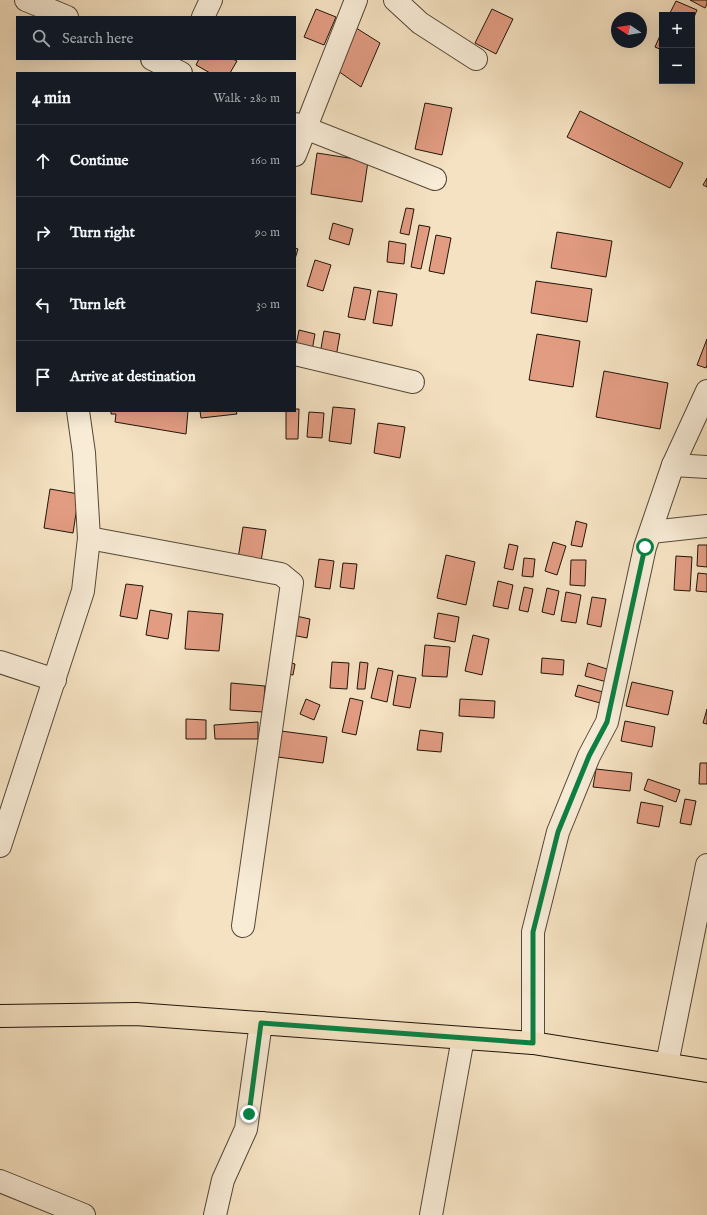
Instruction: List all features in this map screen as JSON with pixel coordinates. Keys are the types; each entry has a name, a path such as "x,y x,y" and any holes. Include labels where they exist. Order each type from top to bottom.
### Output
{"main road":[{"path":"0,1016 136,1014 533,1043 707,1071"}],"street":[{"path":"26,0 65,16"},
{"path":"203,16 211,0"},
{"path":"296,149 300,126 356,0"},
{"path":"395,0 420,23 476,59"},
{"path":"155,60 180,69"},
{"path":"300,126 435,179"},
{"path":"296,354 413,382"},
{"path":"533,1043 533,932 558,832 589,756 607,722 645,547 673,465 707,391"},
{"path":"0,846 83,591 89,538 84,453 78,412"},
{"path":"673,465 707,467"},
{"path":"651,532 707,526"},
{"path":"89,538 281,574 292,583 244,926"},
{"path":"0,662 55,680"},
{"path":"667,1064 707,865"},
{"path":"215,1215 223,1180 246,1129 261,1023"},
{"path":"431,1215 463,1038"},
{"path":"0,1181 84,1215"}],"building":[{"path":"690,0 707,0 707,4 705,8"},
{"path":"676,1 697,10 695,15 695,12 670,12"},
{"path":"316,9 336,17 324,45 304,37"},
{"path":"492,9 513,19 496,54 475,43"},
{"path":"353,26 380,43 361,87 338,71"},
{"path":"659,38 659,49 655,47"},
{"path":"198,60 237,61 231,72 208,72 196,65"},
{"path":"425,103 452,108 442,155 415,149"},
{"path":"580,111 683,163 670,188 567,137"},
{"path":"317,153 368,161 362,202 311,194"},
{"path":"707,178 707,187 703,185"},
{"path":"406,208 414,209 409,235 400,233"},
{"path":"333,223 353,229 349,245 329,239"},
{"path":"419,225 430,227 421,269 411,267"},
{"path":"557,232 612,241 606,277 551,268"},
{"path":"436,235 451,238 444,274 429,271"},
{"path":"389,241 406,244 404,264 387,262"},
{"path":"315,260 331,265 323,291 307,286"},
{"path":"536,281 592,289 587,322 531,313"},
{"path":"354,287 371,290 365,320 348,317"},
{"path":"378,291 397,294 392,326 373,323"},
{"path":"299,330 315,334 311,356 296,350"},
{"path":"324,331 340,334 336,357 320,354"},
{"path":"537,334 580,341 573,387 529,380"},
{"path":"707,339 707,365 706,368 697,365"},
{"path":"604,371 668,383 660,429 596,417"},
{"path":"333,407 355,409 351,444 329,441"},
{"path":"296,409 299,409 298,439 286,439 286,412 296,412"},
{"path":"111,412 188,412 186,434 115,422 116,414 111,414"},
{"path":"200,412 236,412 237,414 201,418"},
{"path":"309,412 324,413 322,438 307,437"},
{"path":"378,423 405,427 400,458 374,453"},
{"path":"50,489 79,494 73,533 44,528"},
{"path":"576,521 587,524 582,547 571,545"},
{"path":"243,527 266,530 260,568 237,565"},
{"path":"553,542 566,546 557,575 545,571"},
{"path":"509,544 518,546 513,570 504,568"},
{"path":"698,545 707,545 707,567 697,566"},
{"path":"446,555 475,562 466,605 437,598"},
{"path":"676,556 692,557 690,591 674,590"},
{"path":"524,558 535,559 533,577 522,576"},
{"path":"319,559 334,561 330,589 315,587"},
{"path":"571,560 586,560 585,586 570,585"},
{"path":"343,563 357,564 354,589 340,587"},
{"path":"698,573 707,574 707,592 696,591"},
{"path":"498,581 513,585 508,609 493,606"},
{"path":"126,584 143,586 137,619 120,616"},
{"path":"524,587 533,589 528,612 519,610"},
{"path":"547,588 559,591 554,615 542,612"},
{"path":"566,592 581,595 576,623 561,621"},
{"path":"592,597 606,599 601,627 587,624"},
{"path":"150,610 172,614 168,639 146,635"},
{"path":"188,611 223,614 219,651 185,649"},
{"path":"438,613 459,617 455,642 434,638"},
{"path":"296,616 310,619 307,638 292,635"},
{"path":"473,635 489,639 482,675 465,671"},
{"path":"425,645 450,647 447,677 422,676"},
{"path":"542,658 564,660 563,675 541,673"},
{"path":"284,661 295,664 293,675 281,673"},
{"path":"332,662 349,663 347,689 330,688"},
{"path":"360,662 368,663 365,689 357,689"},
{"path":"588,663 610,670 607,682 585,676"},
{"path":"378,668 393,671 387,702 371,698"},
{"path":"398,675 416,678 410,708 393,705"},
{"path":"632,682 673,691 668,715 626,706"},
{"path":"231,683 265,686 263,712 230,710"},
{"path":"578,685 603,692 600,703 575,696"},
{"path":"350,698 363,701 356,735 342,732"},
{"path":"306,699 320,705 314,720 300,714"},
{"path":"460,699 495,701 494,718 459,716"},
{"path":"707,709 707,724 703,723"},
{"path":"186,719 206,720 206,739 186,739"},
{"path":"625,721 655,727 652,747 621,741"},
{"path":"258,722 258,739 215,739 214,725"},
{"path":"273,730 327,737 323,763 270,756"},
{"path":"420,730 443,733 441,752 417,750"},
{"path":"700,763 707,763 707,784 699,784"},
{"path":"596,769 632,773 630,791 593,787"},
{"path":"648,779 680,790 676,802 644,790"},
{"path":"685,799 696,801 691,825 680,823"},
{"path":"641,802 663,806 659,827 637,823"}],"route":[{"path":"249,1114 261,1023 533,1043 533,932 558,832 589,756 607,722 645,547"}]}
